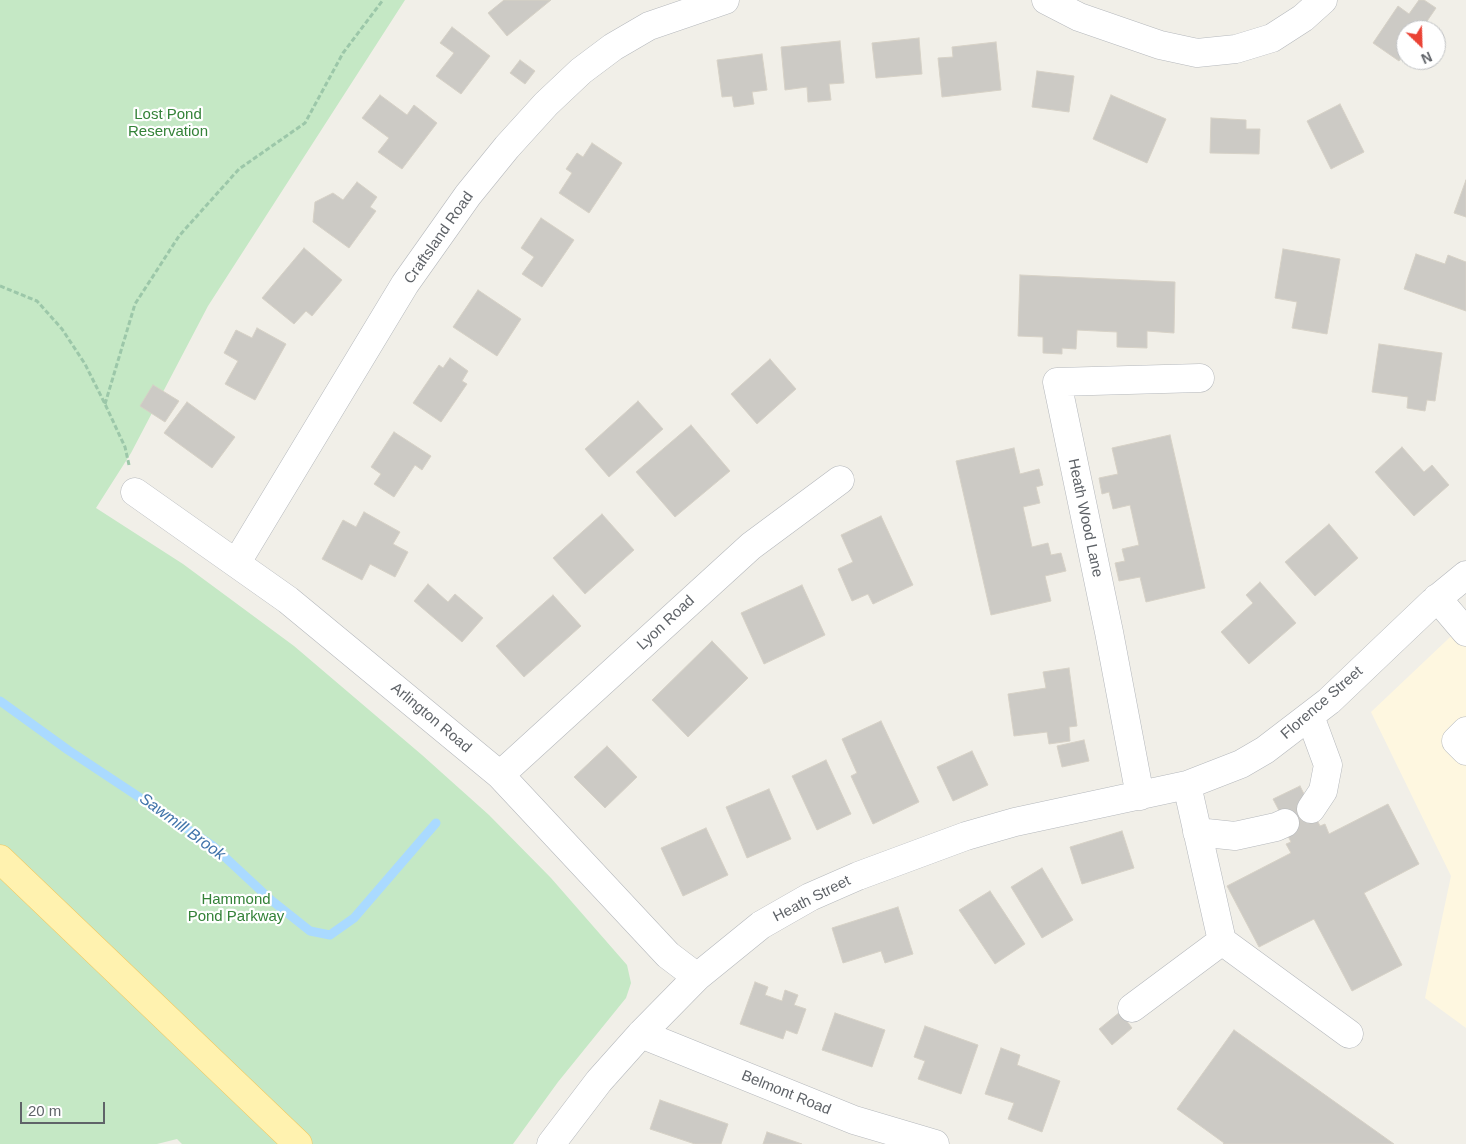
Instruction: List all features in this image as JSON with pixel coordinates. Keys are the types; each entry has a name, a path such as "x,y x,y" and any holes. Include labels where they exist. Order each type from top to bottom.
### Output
{"main road":[{"path":"0,859 298,1144"}],"street":[{"name":"Craftsland Road","path":"237,562 405,284 468,195 507,147 567,84 613,47 649,26 726,0"},
{"path":"1046,0 1079,17 1160,45 1197,53 1236,50 1272,38 1303,18 1323,0"},
{"name":"Heath Wood Lane","path":"1148,794 1109,632 1057,382 1200,378"},
{"name":"Lyon Road","path":"500,775 751,546 840,480"},
{"name":"Arlington Road","path":"135,492 237,562 288,600 500,775 668,955 697,978"},
{"name":"Florence Street","path":"1148,794 1187,785 1241,764 1265,750 1310,716 1437,598 1466,575"},
{"path":"1437,598 1466,632"},
{"path":"1310,716 1328,765 1323,791 1311,809"},
{"path":"1466,732 1456,741 1466,751"},
{"path":"1187,785 1222,941 1349,1034"},
{"name":"Heath Street","path":"551,1144 599,1081 641,1034 697,978 761,925 810,897 913,854 1007,824 1148,794"},
{"path":"1197,832 1235,836 1276,827 1285,822"},
{"path":"1132,1008 1222,941"},
{"name":"Belmont Road","path":"641,1034 854,1120 935,1144"}],"path":[{"path":"105,404 135,304 179,236 238,169 305,123 343,52 382,0"},
{"path":"0,286 37,302 62,330 85,364 124,447 135,492"}],"shaded area":[{"path":"1466,622 1466,1028 1425,998 1451,876 1371,712"}],"green space":[{"name":"Hammond Pond Parkway","path":"0,0 405,0 208,306 131,453 96,508 183,564 294,646 422,755 489,815 551,878 627,965 631,983 626,998 558,1082 513,1144 182,1144 177,1139 157,1144 0,1144"}],"building":[{"path":"504,0 551,0 507,36 488,13"},
{"path":"1419,0 1424,0 1436,8 1428,20 1396,20 1396,59 1373,43 1398,6 1409,14"},
{"path":"452,27 490,56 461,94 436,76 454,53 440,43"},
{"path":"919,38 922,74 876,78 872,43"},
{"path":"840,41 844,83 829,84 831,100 808,102 807,87 785,90 781,47"},
{"path":"996,42 1001,90 942,97 938,58 953,57 952,47"},
{"path":"762,54 767,90 752,92 754,104 734,107 732,96 722,97 717,60"},
{"path":"520,60 535,71 525,84 510,73"},
{"path":"1037,71 1074,76 1069,112 1032,107"},
{"path":"380,95 407,115 414,105 437,123 402,169 378,152 389,138 362,118"},
{"path":"1111,95 1166,119 1147,163 1093,139"},
{"path":"1340,104 1364,152 1331,169 1307,121"},
{"path":"1211,118 1246,120 1246,129 1260,129 1259,154 1210,153"},
{"path":"592,143 622,163 589,213 559,193 572,173 566,169 577,153 583,157"},
{"path":"1466,180 1466,217 1454,213"},
{"path":"357,182 377,197 370,207 376,211 349,248 313,222 315,202 333,193 343,200"},
{"path":"541,218 574,240 542,287 522,274 534,257 521,248"},
{"path":"304,248 342,280 312,316 306,311 294,324 262,298"},
{"path":"1283,249 1340,259 1327,334 1292,328 1297,302 1275,298"},
{"path":"1416,254 1445,264 1448,255 1466,262 1466,311 1404,289"},
{"path":"1020,275 1175,282 1174,333 1147,331 1147,348 1117,347 1117,332 1077,330 1076,349 1062,348 1062,354 1043,353 1043,337 1018,336"},
{"path":"478,290 521,319 497,356 453,327"},
{"path":"257,328 286,344 255,400 225,384 238,361 224,353 236,330 252,338"},
{"path":"1379,344 1442,353 1435,401 1427,400 1425,411 1407,408 1408,397 1372,392"},
{"path":"450,358 468,371 462,381 467,384 441,422 413,403 439,365 443,368"},
{"path":"770,359 796,389 757,424 731,394"},
{"path":"153,385 179,401 165,422 140,406"},
{"path":"638,401 663,429 609,477 585,449"},
{"path":"187,402 235,437 212,468 164,433"},
{"path":"691,425 730,471 675,517 636,472"},
{"path":"394,432 431,456 422,470 415,465 394,497 374,484 381,474 371,467"},
{"path":"1170,435 1205,588 1146,602 1140,577 1119,581 1115,563 1125,561 1122,549 1139,545 1130,505 1113,509 1109,492 1102,494 1099,478 1118,474 1112,448"},
{"path":"1402,447 1424,472 1432,465 1449,485 1414,516 1375,472"},
{"path":"1014,448 1020,474 1039,469 1043,485 1036,487 1040,503 1023,507 1032,547 1048,543 1051,555 1061,553 1066,571 1045,576 1051,601 991,615 956,461"},
{"path":"364,512 400,532 393,544 408,552 395,577 370,564 362,580 322,559 343,520 356,527"},
{"path":"602,514 634,550 585,594 553,558"},
{"path":"881,516 913,585 873,604 868,594 852,601 838,569 853,562 841,535"},
{"path":"1329,524 1358,558 1315,596 1285,562"},
{"path":"1260,582 1296,623 1249,664 1221,632 1253,603 1246,595"},
{"path":"428,584 448,602 455,594 483,618 462,642 414,601"},
{"path":"802,585 825,635 764,664 741,613"},
{"path":"553,595 581,626 524,677 496,646"},
{"path":"712,641 748,678 688,737 652,700"},
{"path":"1069,668 1077,726 1069,727 1070,741 1049,744 1047,732 1014,736 1008,694 1046,688 1043,672"},
{"path":"881,721 919,802 873,824 851,776 857,773 842,739"},
{"path":"1084,740 1089,761 1062,767 1057,746"},
{"path":"607,746 637,777 605,808 574,777"},
{"path":"972,751 988,785 953,801 937,767"},
{"path":"826,760 851,814 817,830 792,776"},
{"path":"1300,786 1320,826 1325,824 1329,834 1388,804 1419,864 1364,893 1402,965 1352,991 1314,919 1259,947 1227,886 1291,853 1286,844 1291,842 1285,830 1288,828 1273,799"},
{"path":"769,789 791,839 747,858 726,807"},
{"path":"706,828 728,875 683,896 661,848"},
{"path":"1122,831 1134,868 1082,884 1070,847"},
{"path":"1042,868 1073,920 1042,938 1011,887"},
{"path":"990,891 1025,944 995,964 959,910"},
{"path":"898,907 913,954 885,963 881,951 843,963 832,928"},
{"path":"755,982 768,987 765,995 782,1001 785,990 798,995 794,1005 806,1009 797,1034 786,1030 783,1039 740,1024"},
{"path":"1120,1012 1132,1028 1112,1045 1099,1029"},
{"path":"835,1013 885,1030 872,1067 822,1050"},
{"path":"925,1026 978,1045 961,1094 918,1079 925,1061 914,1057"},
{"path":"1234,1030 1394,1144 1223,1144 1177,1109"},
{"path":"1001,1048 1020,1055 1017,1065 1060,1081 1042,1132 1008,1119 1014,1103 985,1094"},
{"path":"660,1100 728,1124 721,1144 695,1144 650,1129"},
{"path":"767,1132 802,1144 763,1144"}],"waterway":[{"name":"Sawmill Brook","path":"0,701 68,750 213,846 271,900 310,931 330,935 354,918 436,823"}],"park label":[{"name":"Lost Pond Reservation","path":"168,124"}]}
